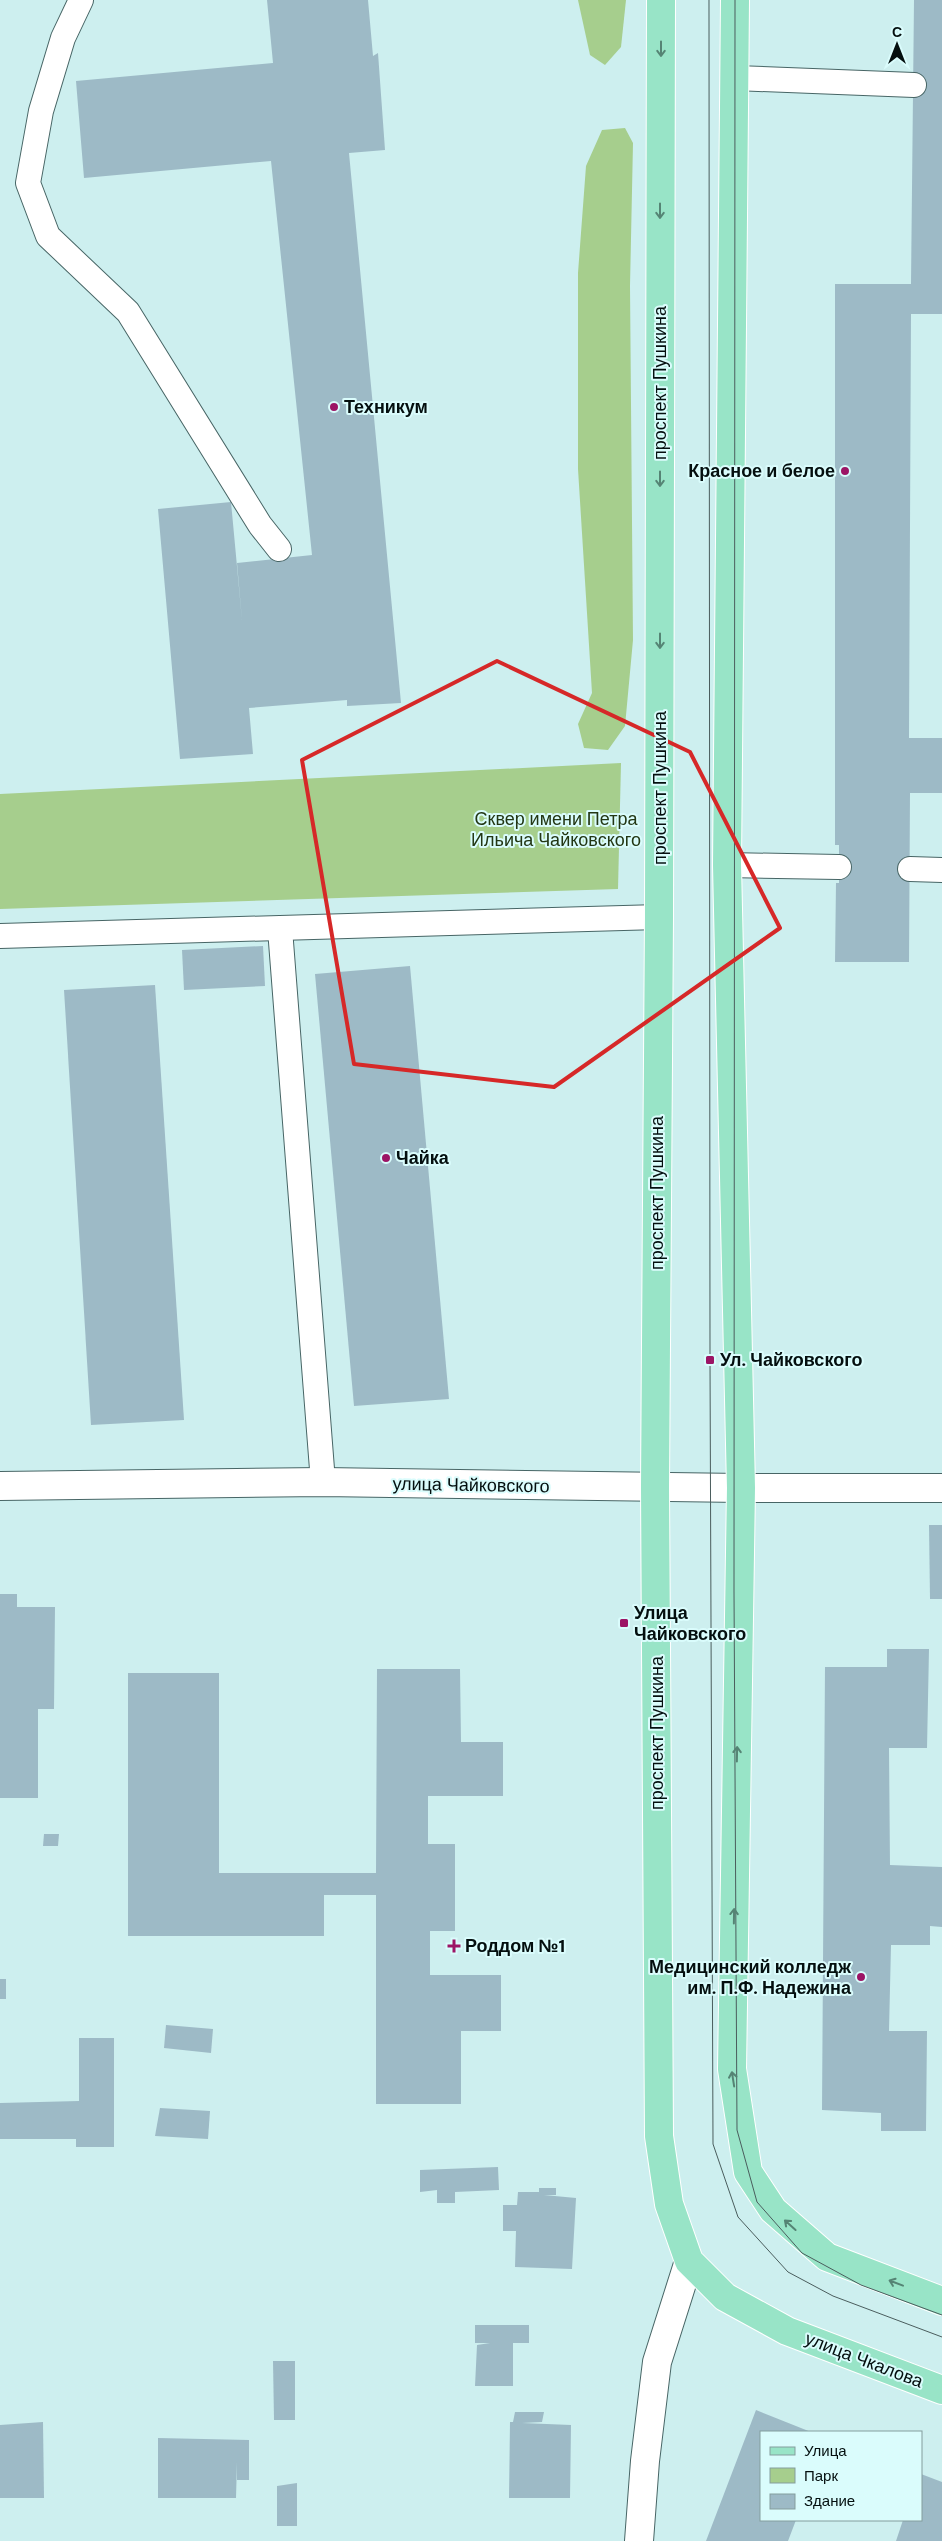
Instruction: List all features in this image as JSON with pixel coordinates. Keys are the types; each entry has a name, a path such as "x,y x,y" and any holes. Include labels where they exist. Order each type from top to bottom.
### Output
{"main road":[{"name":"проспект Пушкина","path":"661,0 660,917 655,1487 659,2136 670,2204 689,2261 725,2297 787,2331"},
{"path":"735,0 727,865 741,1488 732,2069 748,2172 773,2210 827,2257 942,2301"},
{"name":"улица Чайковского","path":"0,1486 323,1482 741,1488 942,1488"},
{"path":"639,2541 645,2461 658,2362 689,2261"},
{"name":"улица Чкалова","path":"787,2331 942,2390"}],"lane":[{"path":"81,0 63,38 41,111 28,183 48,236 128,312 260,525 279,549"},
{"path":"735,78 914,84"},
{"path":"727,865 839,867"},
{"path":"910,869 942,870"},
{"path":"0,936 660,917"},
{"path":"280,929 323,1482"}],"highlighted area":[{"path":"497,661 690,752 780,928 554,1087 354,1064 302,760"}],"green space":[{"path":"578,0 626,0 621,47 605,65 590,55"},
{"path":"625,128 633,143 630,286 633,640 625,726 608,750 584,748 578,724 592,693 578,469 578,273 586,166 602,130"},
{"name":"Сквер имени Петра Ильича Чайковского","path":"621,763 618,889 0,909 0,794"}],"building":[{"name":"Техникум","path":"267,0 368,0 373,56 378,53 385,150 349,153 401,703 347,706 347,700 249,708 253,754 180,759 158,509 231,502 242,620 237,563 312,555 271,161 84,178 76,81 273,63"},
{"path":"914,0 942,0 942,314 911,314 909,738 942,738 942,793 910,793 909,962 835,962 836,883 839,883 839,845 835,845 835,284 911,284"},
{"path":"263,946 265,986 184,990 182,950"},
{"path":"410,966 449,1399 354,1406 315,974"},
{"path":"155,985 184,1420 91,1425 64,990"},
{"path":"929,1525 942,1525 942,1599 930,1599"},
{"path":"0,1594 17,1594 17,1607 55,1607 54,1709 38,1709 38,1798 0,1798"},
{"path":"887,1649 929,1649 927,1748 889,1748 890,1865 942,1867 942,1927 930,1926 930,1945 891,1945 889,2031 927,2031 926,2131 881,2131 881,2113 822,2110 825,1667 887,1667"},
{"path":"377,1669 460,1669 461,1742 503,1742 503,1796 428,1796 428,1844 455,1844 455,1931 430,1931 430,1975 501,1975 501,2031 461,2031 461,2104 376,2104 376,1895 324,1895 324,1936 128,1936 128,1673 219,1673 219,1873 376,1873"},
{"path":"44,1834 59,1834 58,1846 43,1846"},
{"path":"0,1979 6,1979 6,1999 0,1999"},
{"path":"166,2025 213,2029 211,2053 164,2048"},
{"path":"79,2038 114,2038 114,2147 76,2147 76,2139 0,2139 0,2103 79,2101"},
{"path":"160,2108 210,2111 208,2139 155,2136"},
{"path":"498,2167 499,2190 455,2192 455,2203 437,2203 437,2190 420,2192 420,2170"},
{"path":"539,2188 556,2188 556,2195 544,2195 576,2198 572,2269 515,2267 516,2231 503,2231 503,2205 517,2205 518,2192 539,2192"},
{"path":"475,2325 529,2325 529,2343 513,2343 513,2386 475,2386 477,2345 490,2343 475,2343"},
{"path":"273,2361 295,2361 295,2420 274,2420"},
{"path":"756,2410 808,2431 760,2431 760,2521 796,2521 788,2541 706,2541"},
{"path":"515,2412 544,2412 542,2422 522,2423 571,2425 570,2498 509,2498 510,2422 513,2422"},
{"path":"43,2422 44,2498 0,2498 0,2425"},
{"path":"158,2438 249,2440 249,2480 237,2480 237,2462 236,2498 158,2498"},
{"path":"922,2474 942,2482 942,2541 896,2541 903,2521 922,2521"},
{"path":"297,2483 297,2526 277,2526 277,2486"}],"tram line":[{"path":"709,0 710,1360 713,2144 738,2217 788,2272 833,2296 942,2337"},
{"path":"735,0 734,1591 737,2130 757,2202 802,2253 861,2285 942,2315"}],"place":[{"name":"Техникум","path":"334,407"},
{"name":"Красное и белое","path":"845,471"},
{"name":"Чайка","path":"386,1158"},
{"name":"Ул. Чайковского","path":"710,1360"},
{"name":"Улица Чайковского","path":"624,1623"},
{"name":"Роддом №1","path":"454,1946"},
{"name":"Медицинский колледж им. П.Ф. Надежина","path":"861,1977"}]}
